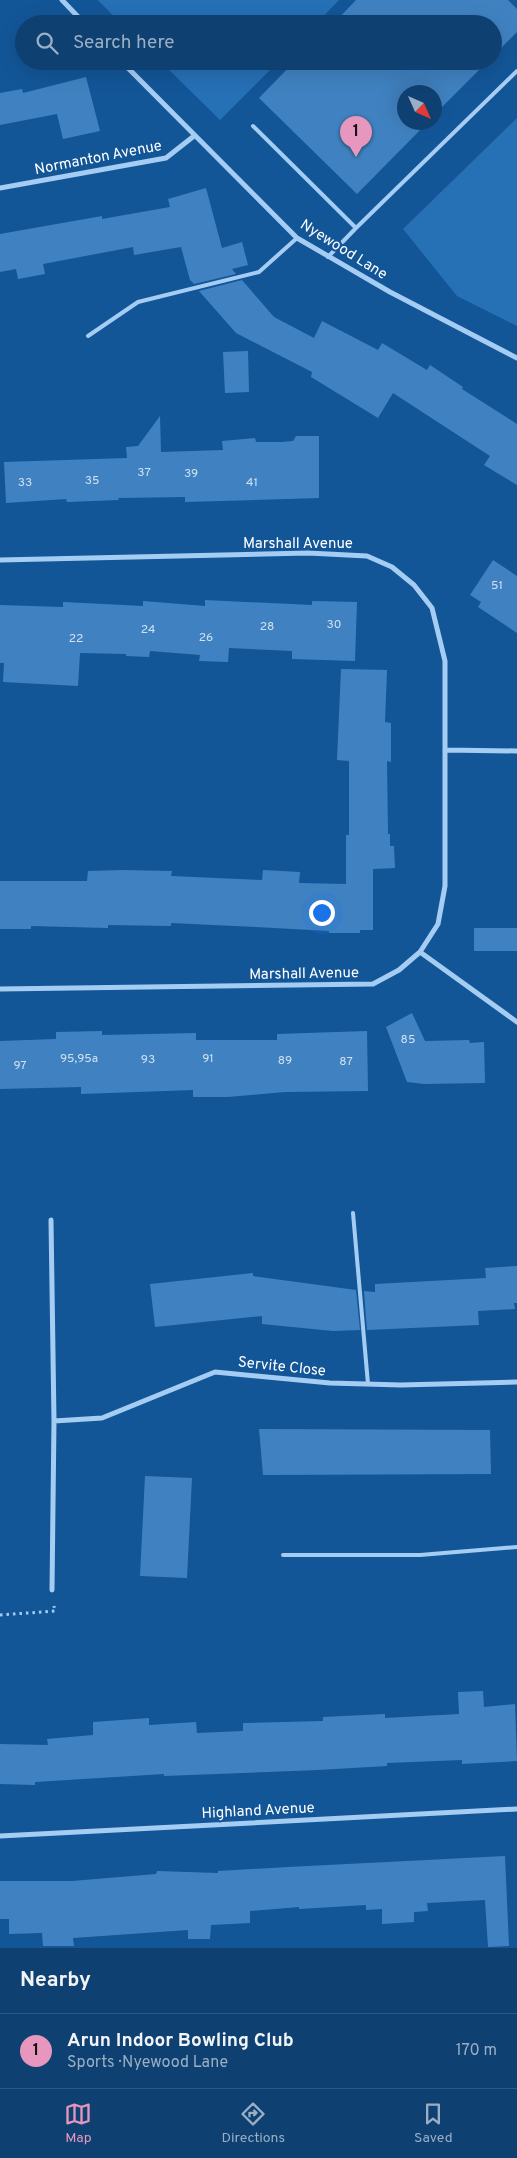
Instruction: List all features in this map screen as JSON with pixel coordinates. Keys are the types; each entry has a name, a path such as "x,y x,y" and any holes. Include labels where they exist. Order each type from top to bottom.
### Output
{"street":[{"path":"62,0 76,15"},
{"name":"Nyewood Lane","path":"130,70 297,238 390,292 517,358"},
{"name":"Normanton Avenue","path":"0,188 166,158 194,136"},
{"name":"Marshall Avenue","path":"0,560 308,553 367,556 392,568 414,585 432,608 445,662 446,750 445,886 438,924 420,952 399,970 373,984 0,989"},
{"path":"446,750 517,751"},
{"path":"420,952 517,1022"},
{"path":"51,1220 54,1421 52,1590"},
{"name":"Servite Close","path":"54,1421 102,1418 214,1372 330,1383 401,1385 517,1382"},
{"name":"Highland Avenue","path":"0,1836 517,1809"}],"lane":[{"path":"328,257 517,71"},
{"path":"254,126 356,228"},
{"path":"88,336 138,302 259,272 297,238"},
{"path":"353,1213 368,1384"},
{"path":"283,1555 420,1555 517,1547"}],"path":[{"path":"0,1615 55,1611 52,1590"}],"shaded area":[{"path":"98,0 339,0 325,15 112,15"},
{"path":"169,70 270,70 220,120"},
{"path":"517,118 517,326 457,296 403,229"}],"building":[{"path":"356,0 508,0 517,9 517,32 502,47 502,15 342,15"},
{"path":"286,70 479,70 442,107 442,85 397,85 397,130 420,130 357,194 259,98"},
{"path":"86,77 100,131 63,139 57,114 0,125 0,93 22,89 23,93"},
{"path":"206,188 222,248 242,242 248,265 232,269 236,274 194,284 190,280 181,247 134,255 133,247 43,264 45,274 18,279 16,269 0,272 0,234 102,216 102,219 170,207 168,199"},
{"path":"242,280 274,317 314,338 322,321 378,350 382,343 427,370 430,365 463,387 462,389 517,424 517,485 484,465 490,456 393,393 378,418 311,377 312,372 236,333 199,291"},
{"path":"248,351 249,392 225,393 223,352"},
{"path":"160,416 161,452 223,450 222,441 255,438 256,442 281,442 293,441 296,436 319,436 319,498 185,502 185,497 118,498 119,500 67,502 66,499 6,503 4,462 127,458 126,447 138,446"},
{"path":"493,560 517,576 517,633 478,607 481,602 470,595"},
{"path":"205,600 312,605 312,601 357,602 355,661 292,659 292,651 229,648 228,662 199,661 200,655 150,651 149,657 126,656 126,654 80,653 78,686 3,682 4,663 0,663 0,605 63,607 63,602 143,606 143,601 205,606"},
{"path":"341,669 387,670 385,722 391,723 391,762 387,761 388,834 390,834 390,846 394,846 395,868 373,869 373,930 360,930 360,933 329,933 329,931 171,923 171,926 108,925 108,928 31,926 31,929 0,929 0,881 87,881 88,871 121,870 172,871 171,876 262,880 263,870 300,872 299,883 346,884 346,835 349,835 349,761 337,760"},
{"path":"474,928 517,928 517,951 474,951"},
{"path":"412,1013 425,1041 469,1040 470,1043 484,1042 485,1083 424,1084 407,1082 386,1027"},
{"path":"102,1031 102,1035 196,1033 196,1040 277,1040 277,1034 367,1031 368,1091 285,1092 228,1097 193,1097 193,1090 81,1094 81,1087 0,1089 0,1041 56,1039 56,1032"},
{"path":"517,1266 517,1303 514,1303 515,1309 478,1311 479,1325 367,1330 364,1291 375,1292 375,1284 486,1278 485,1268"},
{"path":"253,1273 253,1276 356,1290 360,1330 333,1331 262,1324 262,1316 155,1327 150,1284"},
{"path":"259,1429 490,1430 491,1474 263,1475"},
{"path":"145,1476 192,1478 187,1578 140,1576"},
{"path":"483,1691 484,1707 515,1704 517,1761 462,1764 462,1760 387,1763 387,1766 318,1770 164,1776 164,1774 35,1782 35,1785 0,1784 0,1744 48,1745 47,1739 93,1735 93,1722 149,1718 149,1725 196,1722 197,1733 243,1731 243,1723 323,1721 323,1717 385,1714 385,1718 459,1714 458,1692"},
{"path":"505,1856 509,1946 488,1947 485,1900 427,1903 428,1911 414,1912 414,1922 382,1924 382,1909 366,1910 366,1905 250,1911 250,1923 211,1925 210,1939 188,1939 188,1930 73,1938 74,1946 43,1946 42,1933 9,1934 9,1919 0,1919 0,1881 72,1881 156,1874 157,1871 218,1873 218,1871"}],"place":[{"name":"Arun Indoor Bowling Club","path":"356,157"}]}
